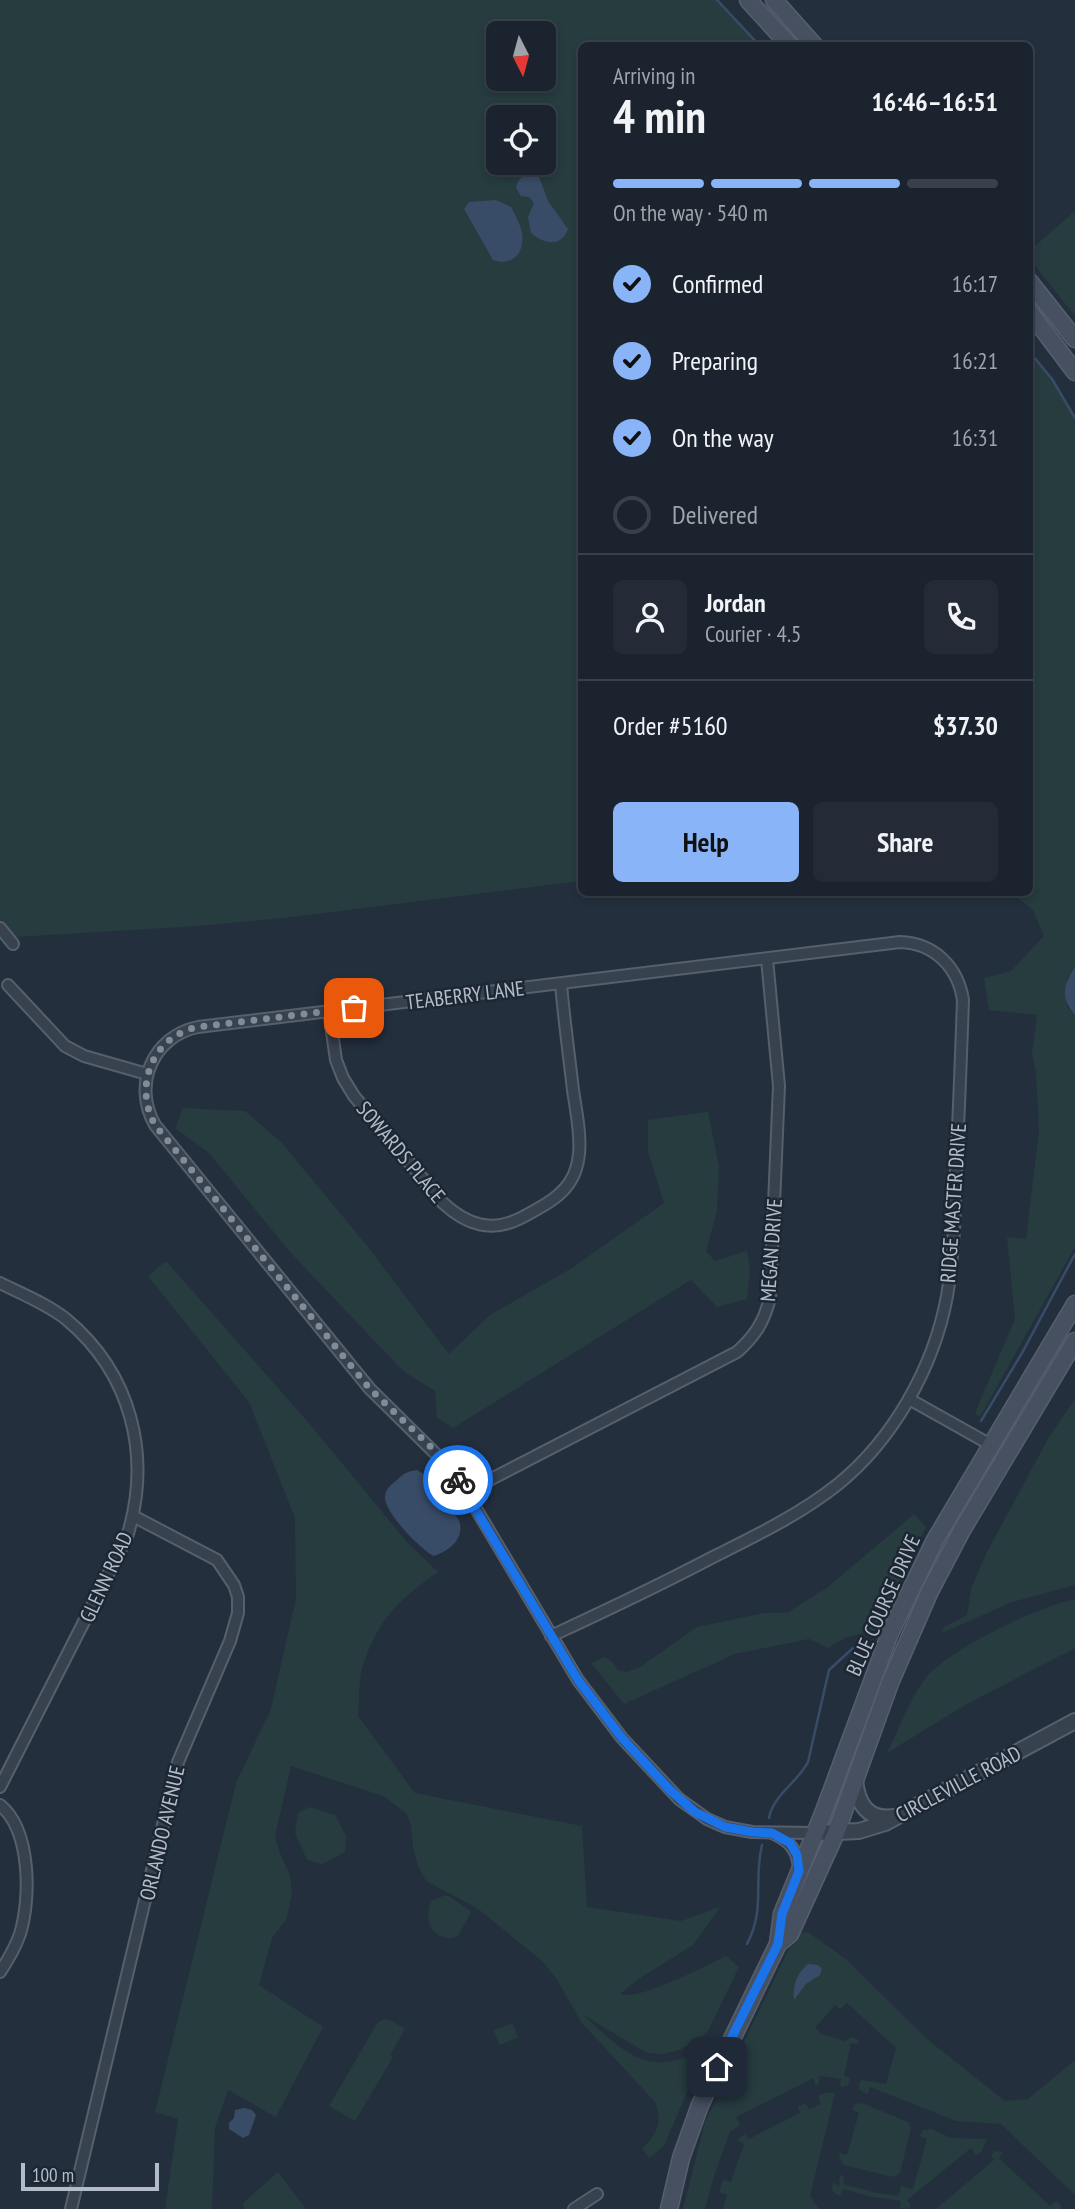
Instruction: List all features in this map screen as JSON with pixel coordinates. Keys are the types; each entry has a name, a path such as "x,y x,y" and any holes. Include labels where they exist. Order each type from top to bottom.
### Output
{"main road":[{"path":"748,0 786,42"},
{"path":"774,0 811,42"},
{"path":"1033,286 1075,339"},
{"path":"1033,316 1075,372"},
{"name":"BLUE COURSE DRIVE","path":"669,2209 681,2158 707,2087 778,1944 782,1914 877,1664 904,1602 934,1540 1075,1304"},
{"name":"BLUE COURSE DRIVE","path":"778,1944 790,1934 836,1833 902,1653 935,1581 962,1530 1075,1340"}],"street":[{"path":"0,928 13,944"},
{"name":"RIDGE MASTER DRIVE","path":"551,1636 665,1582 803,1508 837,1485 882,1438 909,1399 937,1337 947,1297 952,1260 963,1000 953,971 942,958 925,947 907,942 767,959"},
{"name":"TEABERRY LANE","path":"767,959 190,1028 164,1043 147,1073 145,1097 155,1125 370,1389 430,1446 467,1492 578,1680 622,1738 689,1808 725,1827 752,1832 814,1833"},
{"name":"MEGAN DRIVE","path":"467,1492 737,1352 760,1328 770,1298 779,1086 767,959"},
{"name":"SOWARDS PLACE","path":"329,1011 336,1060 343,1078 377,1124 454,1213 477,1224 503,1225 559,1195 577,1167 579,1137 561,984"},
{"path":"8,985 65,1046 84,1056 147,1073"},
{"name":"GLENN ROAD","path":"0,1283 63,1317 88,1339 110,1370 132,1420 139,1466 133,1516 115,1564 0,1787"},
{"path":"909,1399 991,1446"},
{"name":"ORLANDO AVENUE","path":"71,2209 178,1762 230,1641 238,1613 238,1597 234,1585 216,1559 133,1516"},
{"name":"CIRCLEVILLE ROAD","path":"814,1833 871,1828 899,1816 1075,1721"},
{"path":"855,1779 858,1798 868,1812 880,1818 899,1816"},
{"path":"0,1805 12,1816 20,1837 26,1889 20,1934 0,1972"},
{"path":"772,1833 790,1843 797,1855 799,1871"},
{"path":"574,2209 597,2194"}],"green space":[{"path":"0,0 717,0 757,42 578,42 578,881 198,926 0,938"},
{"path":"1075,211 1075,316 1033,263 1033,248"},
{"path":"1033,356 1052,379 1075,418 1075,967 1067,979 1067,1007 1075,1015 1075,1247 980,1417 975,1413 1015,1319 1007,1237 1026,1239 1039,1131 1036,1073 1032,1054 1037,1015 989,1010 984,978 1011,971 1044,936 1033,910 1015,896 1033,896"},
{"path":"183,1108 245,1111 282,1143 368,1247 449,1354 490,1315 572,1268 664,1203 648,1152 648,1120 708,1112 719,1167 717,1211 706,1251 715,1261 747,1251 750,1271 747,1299 717,1307 691,1280 453,1428 437,1418 435,1391 403,1371 290,1252 209,1153 175,1128"},
{"path":"166,1261 308,1422 407,1542 438,1572 402,1600 384,1621 370,1646 360,1682 358,1716 415,1793 582,1826 587,1907 681,1921 720,1907 693,1945 637,1980 620,1994 641,1993 656,1988 726,1956 739,1967 708,2031 695,2042 664,2054 647,2053 582,2014 611,2040 638,2058 668,2062 706,2048 664,2146 649,2158 642,2148 657,2127 655,2102 582,2023 556,1978 542,1961 477,1908 426,1881 418,1866 411,1825 406,1813 383,1796 291,1766 275,1836 290,1875 292,1892 287,1918 272,1938 259,1985 323,2027 276,2117 228,2090 215,2128 212,2209 165,2209 178,2119 155,2112 236,1783 271,1709 296,1598 295,1518 249,1402 148,1276"},
{"path":"1075,1399 1075,1585 1012,1602 942,1633 944,1627 967,1615 971,1589 987,1552 1049,1437"},
{"path":"914,1514 926,1527 875,1631 847,1637 828,1648 809,1639 735,1654 624,1704 591,1663 604,1657 618,1670 627,1672 640,1667 697,1627 764,1613 787,1613 828,1587"},
{"path":"1075,1599 1075,1648 965,1705 887,1753 914,1696 935,1668 994,1631 1059,1603"},
{"path":"309,1807 335,1815 346,1836 345,1852 322,1864 307,1860 295,1833 298,1813"},
{"path":"449,1896 471,1912 458,1936 453,1938 440,1936 429,1921 431,1901"},
{"path":"808,1932 846,1959 927,2039 1005,2101 1028,2099 1075,2060 1075,2195 1001,2124 956,2121 870,2087 868,2094 859,2090 862,2080 886,2084 896,2048 847,2003 840,2009 835,2005 815,2028 822,2034 844,2041 852,2037 859,2040 858,2044 851,2043 844,2076 850,2078 848,2085 842,2087 841,2079 820,2076 818,2085 815,2085 814,2078 736,2117 740,2125 730,2132 705,2209 683,2209 705,2122 791,1945 799,1933"},
{"path":"385,2019 405,2029 390,2055 393,2057 355,2121 329,2106 378,2022"},
{"path":"512,2023 518,2037 500,2045 493,2031"},
{"path":"835,2093 810,2196 818,2208 822,2209 723,2209 727,2195 719,2192 723,2180 731,2182 744,2144 737,2140 745,2134 749,2139 800,2113 798,2107 805,2103 809,2109 821,2104 818,2096"},
{"path":"862,2103 908,2122 911,2128 900,2173 893,2177 843,2165 839,2157 840,2153 847,2155 859,2113 852,2110 855,2104"},
{"path":"932,2129 951,2138 987,2139 982,2151 976,2155 971,2148 907,2200 911,2206 907,2209 900,2208 901,2201 843,2189 840,2196 832,2191 833,2182 839,2186 840,2175 844,2176 843,2184 877,2193 899,2196 901,2186 913,2189 927,2139 920,2136 923,2130"},
{"path":"995,2151 1003,2152 999,2158 1050,2206 1056,2201 1061,2205 1061,2209 936,2209 994,2160 991,2155"},
{"path":"278,2172 306,2209 244,2209 243,2203"}],"water":[{"path":"522,177 539,177 548,201 568,229 557,242 541,240 531,233 528,217 534,203 529,197 521,196 516,188"},
{"path":"496,200 511,207 522,233 522,246 516,256 512,260 500,262 493,260 464,209 469,202"},
{"path":"1075,967 1075,1015 1067,1003 1065,991"},
{"path":"417,1470 425,1475 459,1520 460,1533 455,1543 434,1556 404,1530 386,1504 385,1494 389,1487 405,1474"},
{"path":"808,1964 818,1965 822,1969 820,1975 806,1984 794,2000 796,1980"},
{"path":"235,2110 252,2110 256,2115 249,2135 243,2138 229,2129 229,2123 234,2118"}],"waterway":[{"path":"717,0 756,42"},
{"path":"1033,356 1052,379 1075,418"},
{"path":"981,1421 1022,1353 1075,1254"},
{"path":"769,1818 775,1802 808,1762 829,1670 853,1648"},
{"path":"747,1944 753,1931 758,1906 762,1845"}],"way so far":[{"path":"354,1008 190,1028 180,1032 164,1043 147,1073 147,1108 155,1125 370,1389 430,1446 458,1480"}],"route":[{"path":"458,1480 578,1680 622,1738 670,1790 700,1816 736,1830 772,1833 790,1843 797,1855 799,1871 782,1914 778,1944 717,2067"}]}
